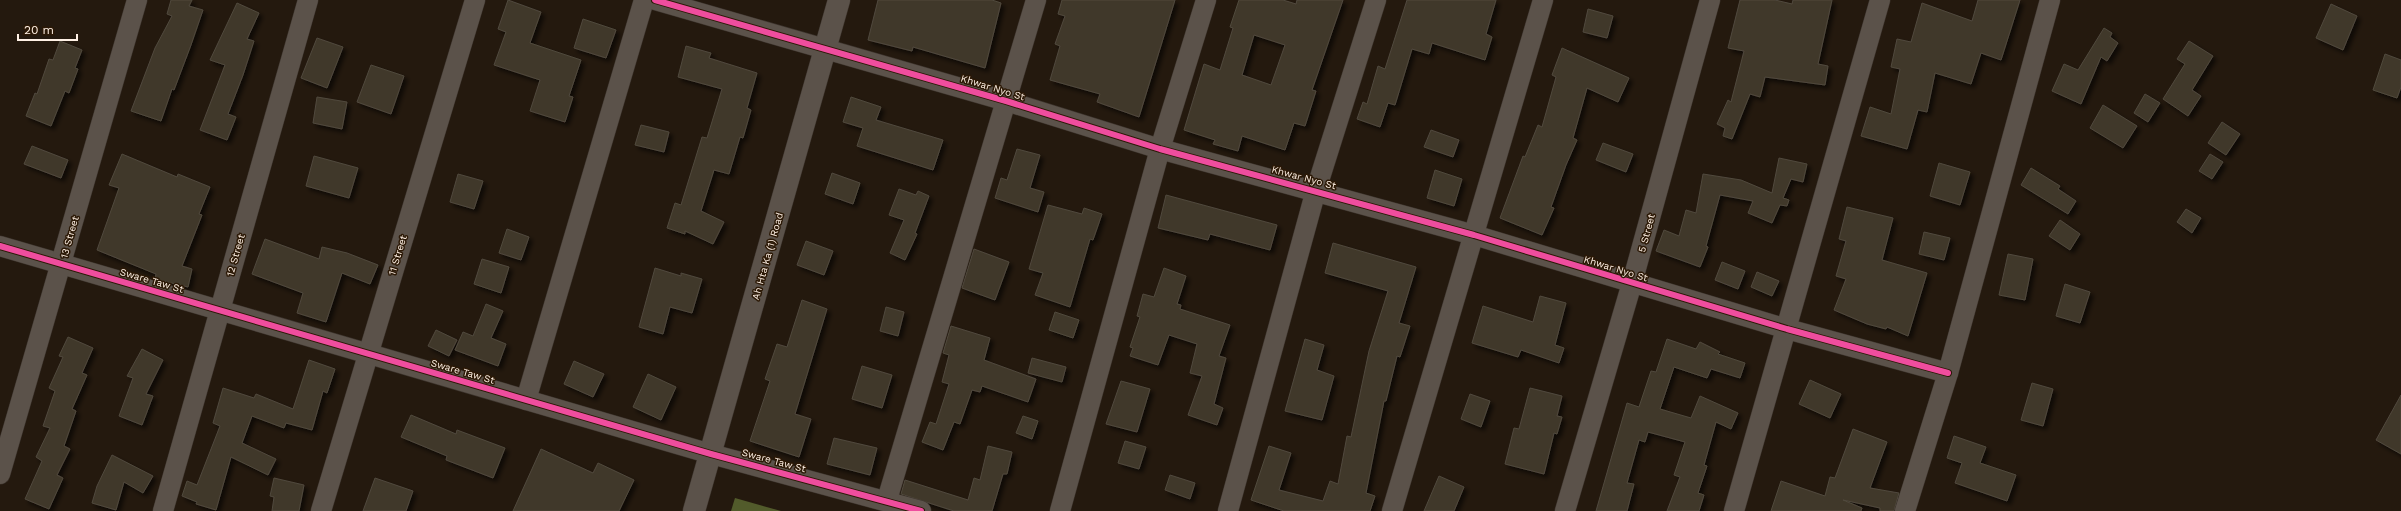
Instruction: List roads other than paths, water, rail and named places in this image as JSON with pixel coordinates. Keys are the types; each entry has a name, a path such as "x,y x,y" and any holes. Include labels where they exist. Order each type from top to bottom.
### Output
{"street":[{"name":"13 Street","path":"0,474 137,0"},
{"name":"12 Street","path":"163,511 308,0"},
{"name":"11 Street","path":"321,511 475,0"},
{"path":"526,400 644,0"},
{"name":"Khwar Nyo St","path":"655,0 1006,101 1160,149 1316,190 1474,235 1787,329 1948,373"},
{"name":"Ah Hta Ka (1) Road","path":"694,511 839,0"},
{"path":"887,500 1036,0"},
{"path":"1060,511 1160,149 1206,0"},
{"path":"1228,511 1316,190 1376,0"},
{"path":"1392,511 1543,0"},
{"name":"5 Street","path":"1565,511 1632,283 1710,0"},
{"path":"1734,511 1880,0"},
{"path":"1905,511 1948,373 2050,0"},
{"name":"Sware Taw St","path":"0,246 711,454 887,500 921,511"}]}
